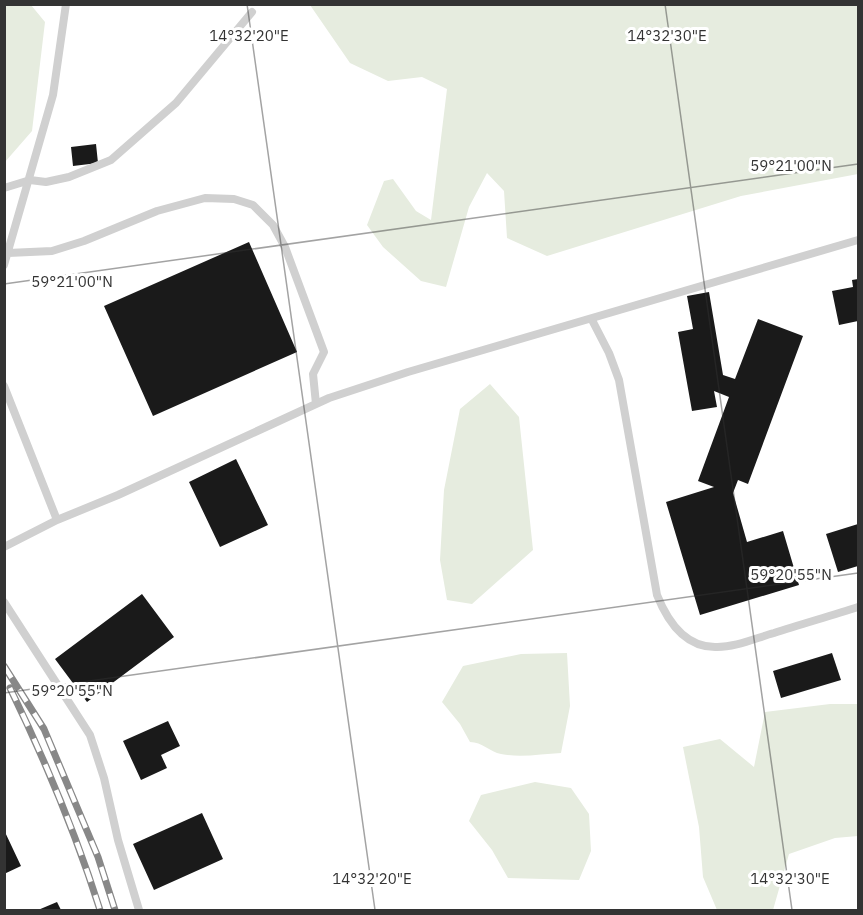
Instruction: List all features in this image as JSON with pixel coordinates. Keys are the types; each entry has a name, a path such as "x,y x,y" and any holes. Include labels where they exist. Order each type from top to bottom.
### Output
{"lane":[{"path":"4,265 53,95 66,4"},
{"path":"4,188 30,180 46,182 69,177 111,160 176,103 252,12"},
{"path":"8,253 52,251 84,242 157,211 206,198 234,199 253,205 273,225 285,247 324,352 314,374 316,404"},
{"path":"4,547 57,520 118,495 316,404 408,372 592,320 858,240"},
{"path":"592,320 609,353 619,380 657,595 665,615 678,632 693,642 714,647 738,643 858,607"},
{"path":"4,386 57,520"},
{"path":"4,602 90,735 104,778 118,840 139,910"}],"shaded area":[{"path":"5,4 31,5 45,22 32,131 5,162"},
{"path":"310,5 858,5 858,174 741,196 547,256 507,238 504,191 487,173 469,207 446,287 421,281 383,247 367,225 384,181 393,179 416,211 431,220 447,89 422,77 388,81 350,63"},
{"path":"490,384 519,417 533,550 472,604 447,600 440,560 444,490 460,409"},
{"path":"567,653 570,706 561,753 508,755 470,742 460,724 442,702 463,666 521,654"},
{"path":"830,704 858,704 858,836 835,838 789,854 773,910 717,910 703,877 699,827 683,747 720,739 754,767 765,712"},
{"path":"535,782 571,788 589,814 591,851 579,880 508,878 492,850 469,821 481,795"}],"building":[{"path":"96,144 98,163 73,166 71,147"},
{"path":"249,242 297,352 153,416 104,306"},
{"path":"858,279 858,321 839,325 832,291 853,287 852,280"},
{"path":"709,292 723,375 735,379 758,319 803,336 748,484 738,480 733,493 747,542 783,531 799,585 700,615 666,502 714,487 698,481 729,397 714,391 717,407 692,411 678,332 693,329 687,296"},
{"path":"236,459 268,525 220,547 189,482"},
{"path":"858,524 858,566 838,572 826,534"},
{"path":"142,594 174,637 87,702 55,659"},
{"path":"832,653 841,680 781,698 773,671"},
{"path":"168,721 180,746 161,755 167,768 141,780 123,741"},
{"path":"202,813 223,859 154,890 133,844"},
{"path":"4,830 21,866 4,874"},
{"path":"57,902 61,910 38,910"}],"railway":[{"path":"4,666 44,729 98,857 115,910"},
{"path":"10,688 59,798 100,910"}]}
